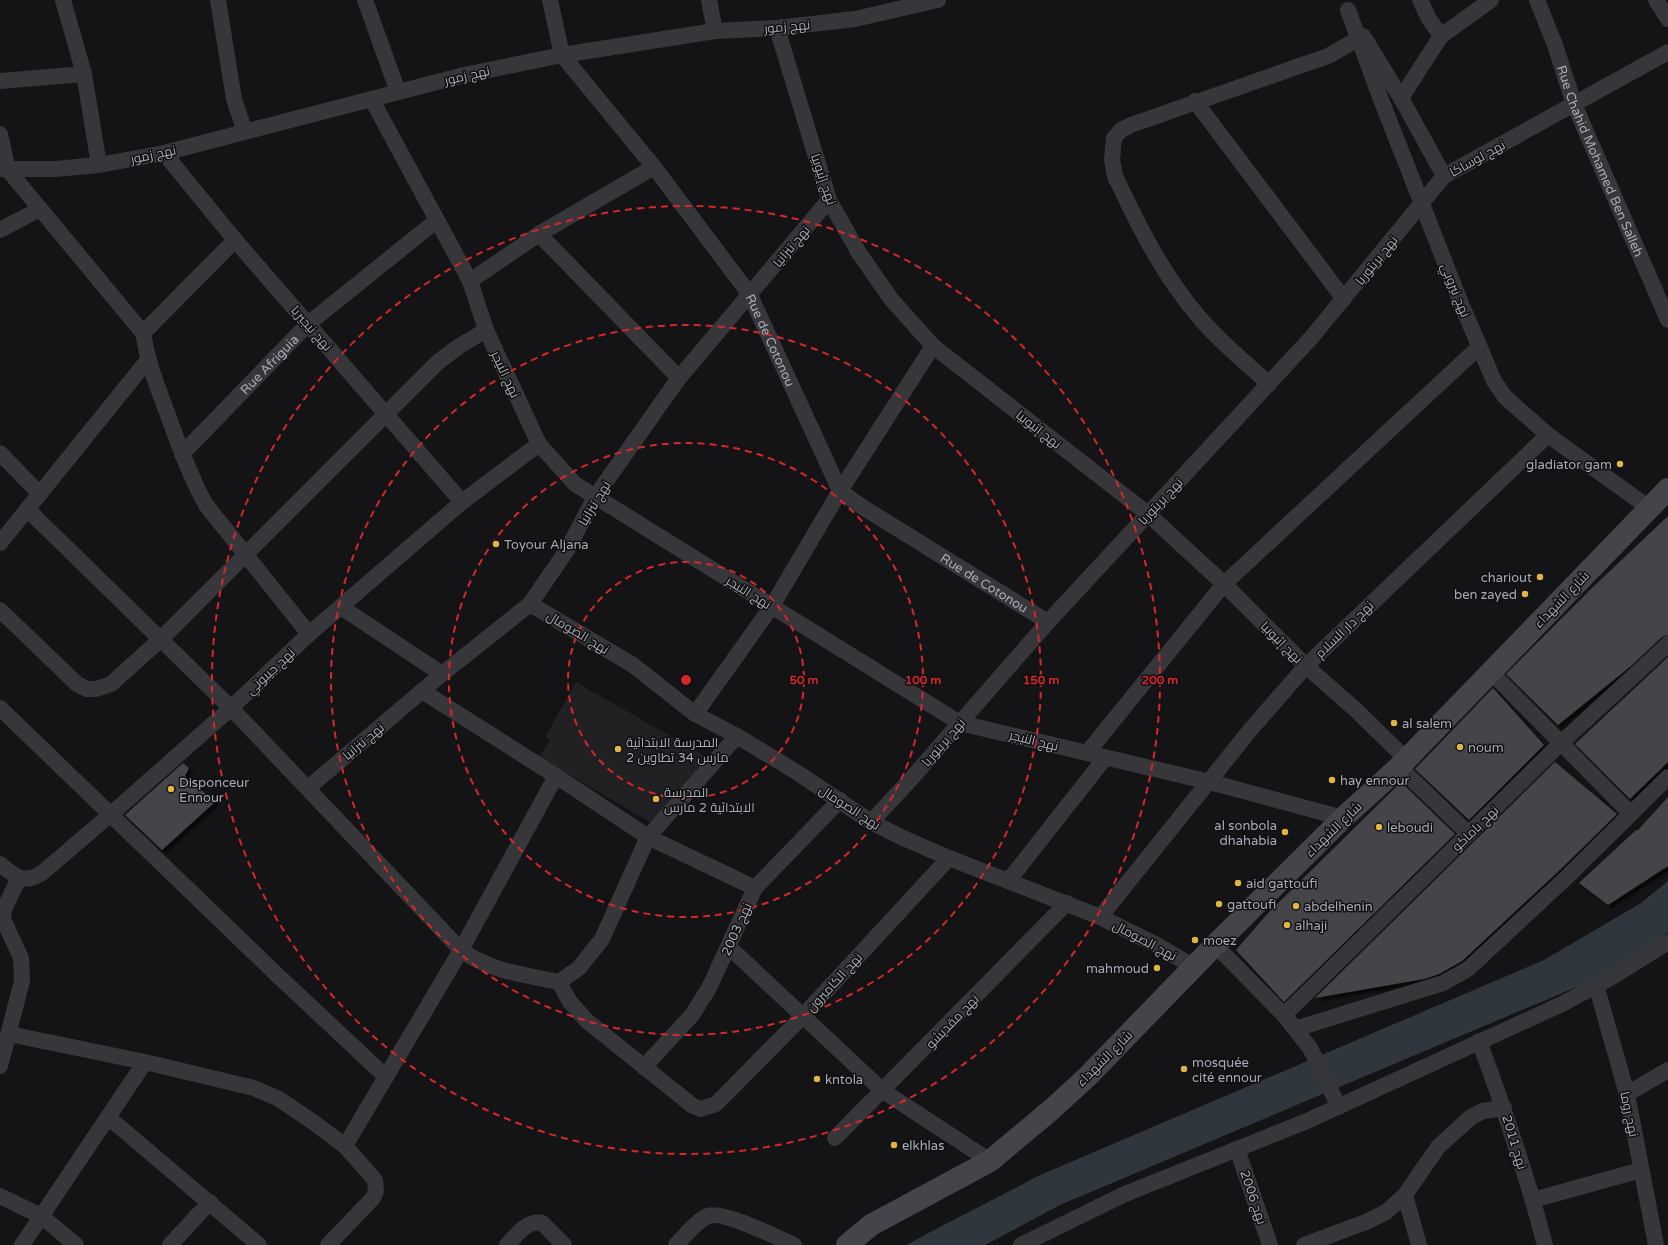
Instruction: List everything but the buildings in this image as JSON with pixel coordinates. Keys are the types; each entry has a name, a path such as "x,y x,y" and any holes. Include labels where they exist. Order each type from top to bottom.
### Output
{"main road":[{"name":"شارع الشهداء","path":"847,1245 871,1225 990,1161 1051,1110 1086,1077 1215,945 1343,818 1403,763 1668,489"}],"street":[{"path":"63,0 84,74 99,165"},
{"path":"218,0 234,99 245,132"},
{"path":"365,0 398,92"},
{"name":"Rue de Cotonou","path":"550,0 562,55 654,167 750,295 840,491 871,512 1048,622"},
{"path":"709,0 715,31"},
{"name":"نهج زمور","path":"4,169 56,169 99,165 164,153 464,75 562,55 715,31 777,28 855,18 876,7 938,0"},
{"path":"1420,0 1429,19 1441,36"},
{"path":"1401,98 1441,36 1491,0"},
{"name":"Rue Chahid Mohamed Ben Salleh","path":"1537,0 1555,45 1574,104 1668,320"},
{"path":"1656,0 1668,19"},
{"name":"نهج لوساكا","path":"1345,5 1361,37 1401,98 1444,176 1668,52"},
{"name":"نهج إثيوبيا","path":"777,28 829,200 859,253 891,299 933,346 1148,514 1224,584 1306,666 1357,711 1469,834"},
{"path":"1269,384 1214,333 1199,317 1169,278 1115,176 1112,147 1114,138 1121,130 1195,102 1328,56 1361,37"},
{"name":"نهج نيروبي","path":"1361,37 1460,301 1494,380 1506,397 1548,435 1649,508"},
{"path":"0,81 84,74"},
{"name":"نهج النيجر","path":"372,100 470,282 486,330 539,444 575,484 960,722 1210,782 1343,818"},
{"path":"1195,102 1344,299"},
{"path":"0,134 4,169 40,209 143,333 147,361 182,454 206,505 246,553 309,634"},
{"name":"نهج نيجيريا","path":"164,153 236,240 462,502"},
{"path":"470,282 539,234 654,167"},
{"name":"نهج بريتوريا","path":"871,822 1048,622 1269,384 1344,299 1444,176"},
{"name":"نهج تنزانيا","path":"308,788 442,674 530,604 567,550 595,497 679,378 829,200"},
{"path":"0,230 40,209"},
{"name":"Rue Afriguia","path":"182,454 308,324 436,221"},
{"path":"539,234 679,378"},
{"path":"143,333 236,240"},
{"path":"0,610 69,677 87,689 96,689 110,684 161,638 385,413 438,362 458,346 486,330"},
{"path":"695,714 772,606 840,491 933,346"},
{"path":"1087,753 1224,584 1480,347"},
{"path":"0,543 147,361"},
{"name":"نهج دار السلام","path":"1100,917 1210,782 1251,729 1306,666 1548,435"},
{"name":"نهج جيبوتي","path":"19,878 27,880 42,873 231,708 309,634 462,502 539,444"},
{"path":"0,453 40,494"},
{"path":"27,509 161,638 231,708 461,950 474,960 488,965 559,982 570,1002 587,1021 644,1067"},
{"name":"نهج الصومال","path":"530,604 633,665 695,714 738,736 840,800 871,822 949,858 1009,880 1100,917 1155,944 1194,967"},
{"path":"341,607 442,674"},
{"name":"نهج باماكو","path":"1284,1015 1562,742 1668,644"},
{"path":"1491,672 1562,742 1631,814"},
{"path":"422,691 556,776 648,837 755,888"},
{"path":"0,708 386,1077"},
{"path":"559,982 579,968 602,939 648,837 738,736"},
{"path":"1009,880 1105,758"},
{"path":"345,1146 461,950 556,776"},
{"path":"1295,1029 1443,983 1468,969 1568,876 1668,777"},
{"name":"نهج 2003","path":"644,1067 692,1015 709,988 755,888 840,800"},
{"name":"نهج الكاميرون","path":"644,1067 693,1106 701,1109 716,1104 802,1017 949,858"},
{"path":"0,864 19,878 3,914 4,924 18,948 23,969 22,981 0,1066"},
{"name":"نهج مقديشو","path":"835,1138 1067,903"},
{"path":"1027,1243 1125,1194 1307,1121 1337,1103 1562,1004 1654,953 1668,942"},
{"path":"1215,945 1284,1015 1310,1048 1337,1103"},
{"path":"729,947 802,1017 883,1091 990,1161"},
{"name":"نهج روما","path":"1596,985 1627,1094 1656,1245"},
{"path":"8,1034 144,1062 254,1088 279,1099 345,1146 375,1180 376,1191 368,1205 328,1245"},
{"name":"نهج 2011","path":"1479,1041 1504,1108 1533,1200 1545,1245"},
{"path":"22,1245 144,1062"},
{"path":"1627,1094 1668,1070"},
{"path":"1304,1245 1366,1222 1386,1212 1405,1195 1438,1146 1471,1117 1483,1111 1504,1108"},
{"path":"108,1117 259,1245"},
{"name":"نهج 2006","path":"1237,1149 1270,1245"},
{"path":"1533,1200 1642,1170"},
{"path":"1405,1195 1419,1245"},
{"path":"0,1196 41,1216 76,1245"},
{"path":"170,1245 210,1202"},
{"path":"676,1245 702,1220 713,1215 730,1218 794,1245"},
{"path":"507,1245 530,1223 537,1222 542,1223 564,1245"}],"shaded area":[{"name":"المدرسة الابتدائية 2 مارس 34 تطاوين","path":"576,682 707,757 652,823 539,757 550,740 545,737"},
{"path":"1668,881 1668,932 1652,945 1586,983 1060,1205 985,1245 906,1245 1038,1176 1544,960 1641,903"}],"place":[{"name":"gladiator gam","path":"1620,464"},
{"name":"Toyour Aljana","path":"496,544"},
{"name":"chariout","path":"1540,577"},
{"name":"ben zayed","path":"1525,594"},
{"name":"al salem","path":"1394,723"},
{"name":"noum","path":"1460,747"},
{"name":"المدرسة الابتدائية 2 مارس 34 تطاوين","path":"618,749"},
{"name":"hay ennour","path":"1332,780"},
{"name":"Disponceur Ennour","path":"171,789"},
{"name":"المدرسة الابتدائية 2 مارس","path":"656,799"},
{"name":"leboudi","path":"1379,827"},
{"name":"al sonbola dhahabia","path":"1285,832"},
{"name":"aid gattoufi","path":"1238,883"},
{"name":"gattoufi","path":"1219,904"},
{"name":"abdelhenin","path":"1296,906"},
{"name":"alhaji","path":"1287,925"},
{"name":"moez","path":"1195,940"},
{"name":"mahmoud","path":"1157,968"},
{"name":"mosquée cité ennour","path":"1184,1069"},
{"name":"kntola","path":"817,1079"},
{"name":"elkhlas","path":"894,1145"}]}
